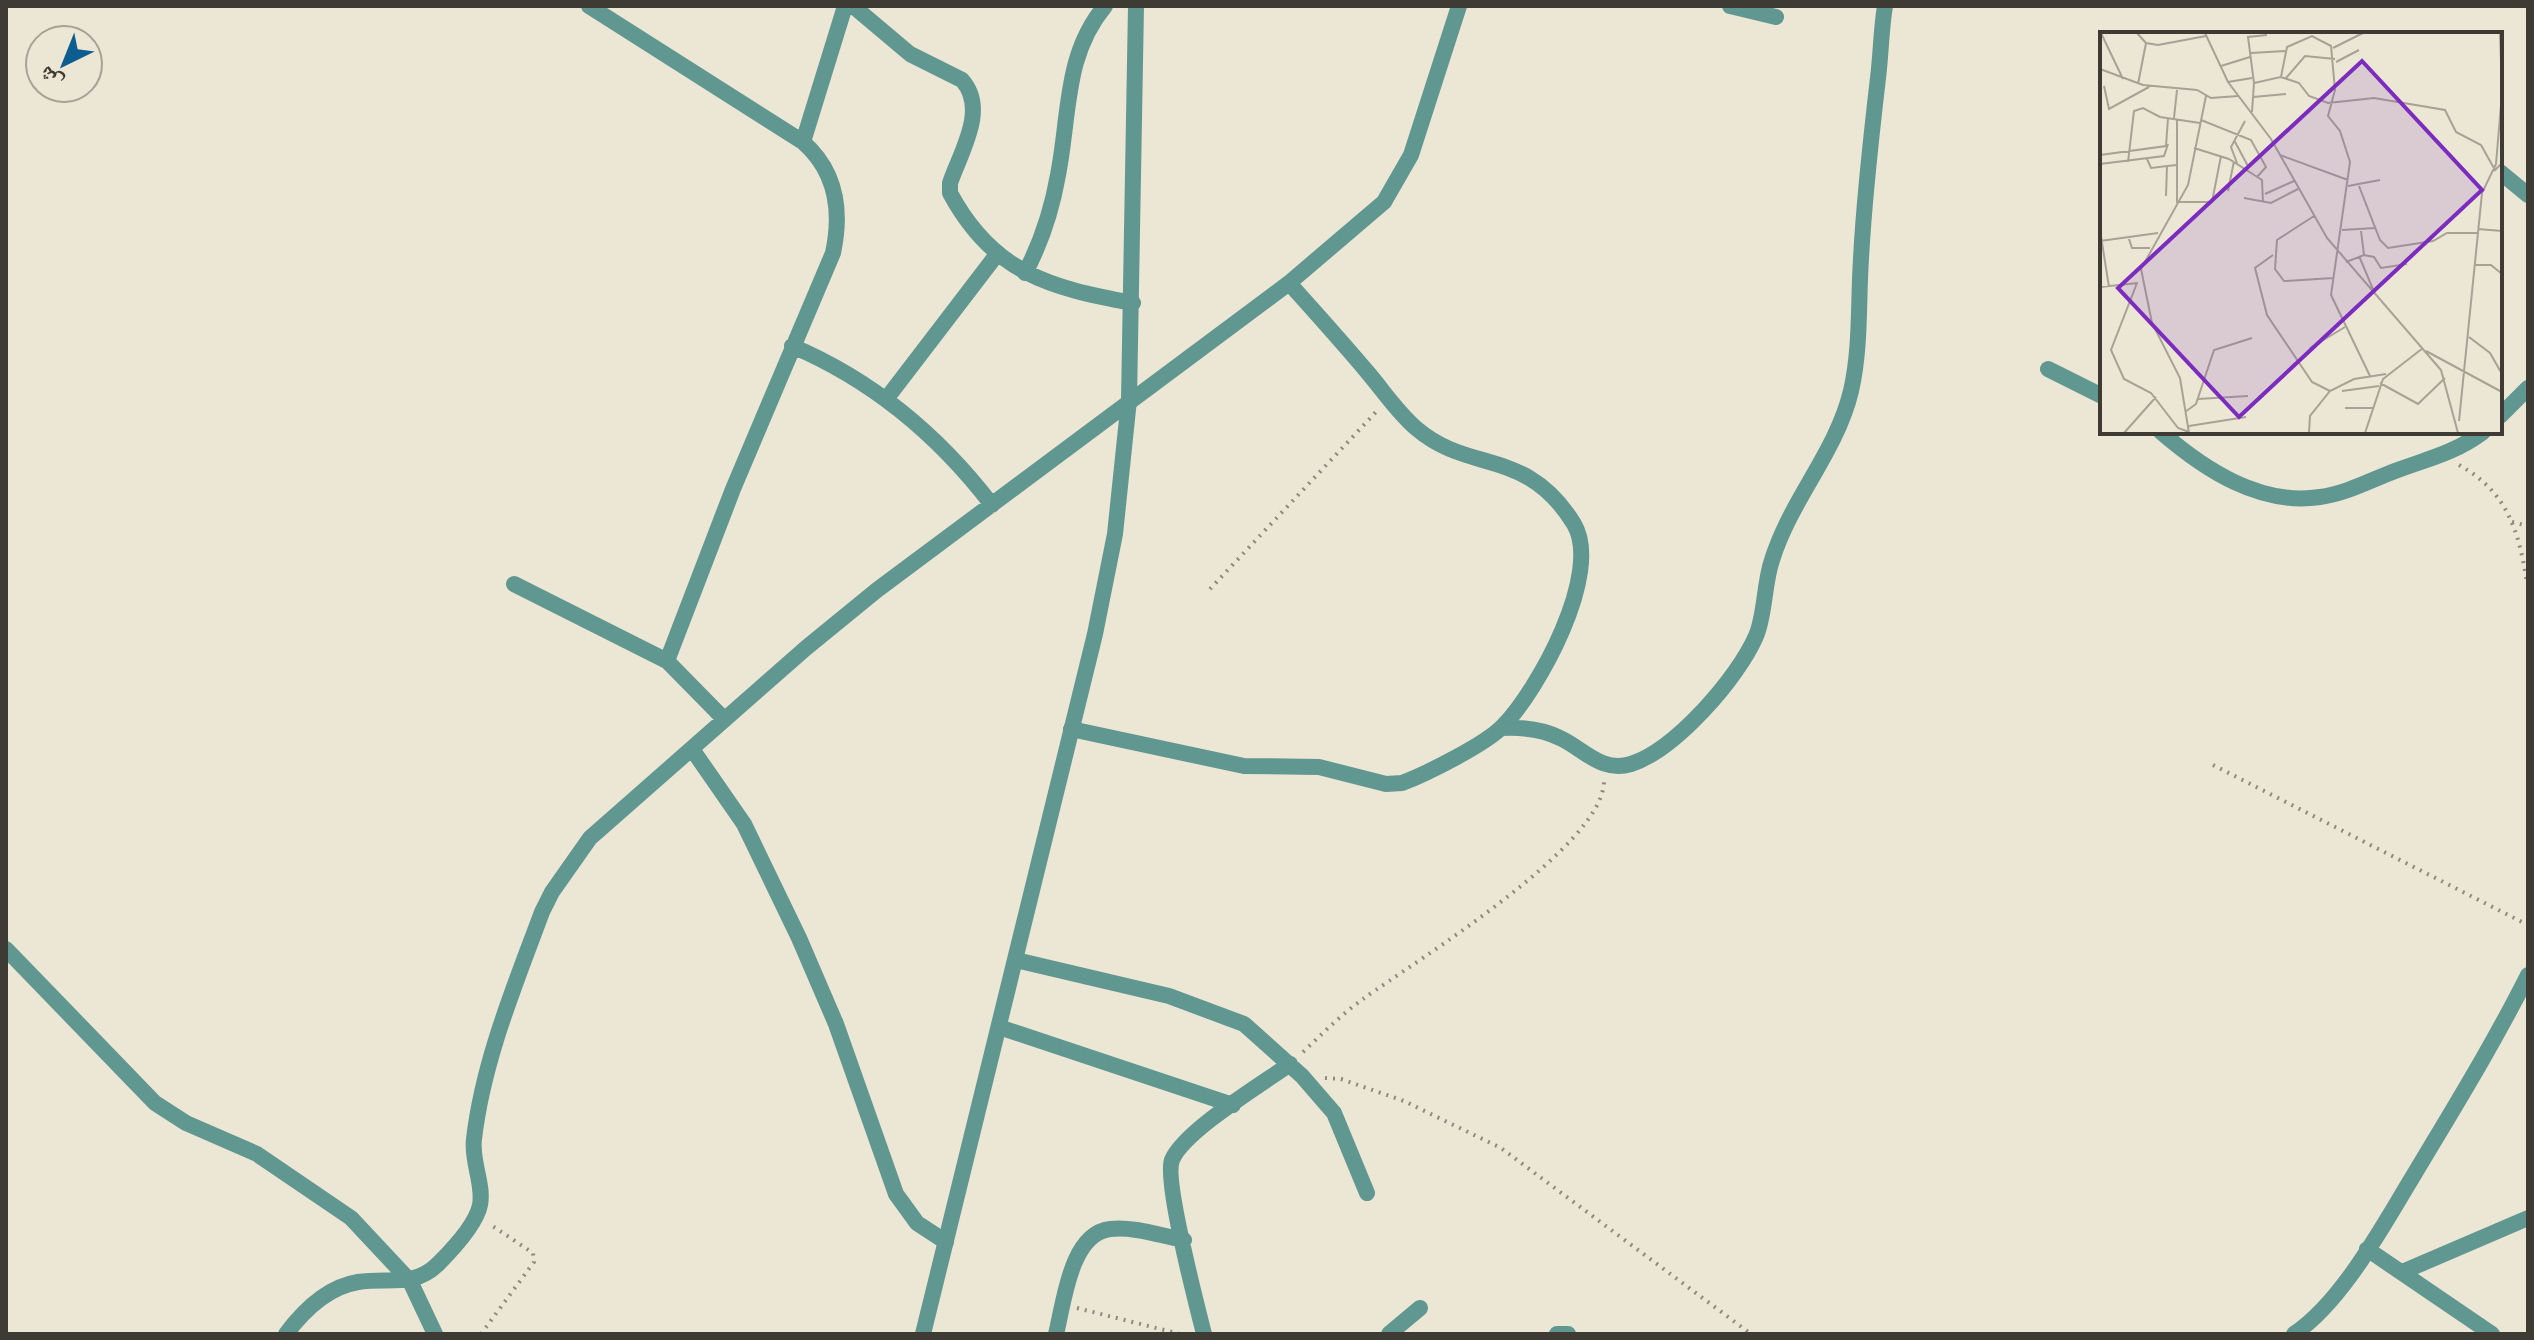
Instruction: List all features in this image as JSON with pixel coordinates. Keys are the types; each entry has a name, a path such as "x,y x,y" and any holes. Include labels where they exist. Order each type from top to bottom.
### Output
{"street":[{"path":"589,6 803,142 816,153 831,181 837,202 838,227 833,253 792,346 667,661"},
{"path":"803,142 845,6"},
{"path":"853,6 893,42 962,80 969,88 974,103 973,120 950,183 950,193 998,253 1025,273 1057,288 1133,303"},
{"path":"1025,273 1044,228 1058,175 1078,48 1087,28 1105,6"},
{"path":"923,1334 1095,634 1115,534 1129,400 1133,303 1136,6"},
{"path":"286,1334 300,1316 339,1287 358,1282 410,1281 437,1265 476,1215 480,1196 473,1141 488,1066 542,912 552,892 590,838 724,719 877,590 1289,283 1358,228 1394,188 1415,143 1459,6"},
{"path":"1730,6 1776,17"},
{"path":"1501,728 1547,733 1563,739 1586,757 1605,763 1631,764 1669,743 1714,695 1750,647 1760,622 1764,589 1780,535 1836,439 1857,358 1862,237 1885,6"},
{"path":"2502,174 2528,195"},
{"path":"887,398 998,253"},
{"path":"1071,729 1244,766 1319,767 1386,784 1417,777 1501,728 1544,663 1574,602 1581,573 1581,539 1574,523 1532,477 1433,441 1389,399 1289,283"},
{"path":"792,346 844,370 887,398 945,452 992,505"},
{"path":"2048,369 2100,395"},
{"path":"2502,414 2528,388"},
{"path":"2164,434 2217,474 2279,497 2322,497 2443,456 2480,434"},
{"path":"514,584 667,661 724,719"},
{"path":"692,749 744,824 799,938 836,1024 896,1194 917,1223 946,1242"},
{"path":"6,949 155,1103 186,1123 257,1154 319,1194 368,1233 410,1281 435,1334"},
{"path":"1016,960 1169,996 1244,1024 1296,1070 1334,1113 1367,1193"},
{"path":"2294,1334 2331,1298 2367,1249 2459,1098 2528,975"},
{"path":"999,1027 1233,1105"},
{"path":"1204,1334 1173,1193 1173,1158 1189,1137 1233,1105 1296,1070"},
{"path":"2402,1272 2528,1218"},
{"path":"1056,1334 1076,1258 1102,1231 1128,1230 1184,1240"},
{"path":"2367,1249 2492,1334"},
{"path":"1389,1334 1420,1308"},
{"path":"1557,1334 1568,1334"}],"path":[{"path":"1210,589 1389,399"},
{"path":"2443,456 2480,481 2501,500 2519,534 2527,583"},
{"path":"2512,522 2528,526"},
{"path":"1296,1070 1361,1000 1447,941 1557,855 1598,809 1604,790 1605,763"},
{"path":"2213,765 2528,925"},
{"path":"1296,1070 1341,1079 1391,1096 1448,1120 1501,1148 1751,1334"},
{"path":"476,1215 535,1257 533,1266 481,1334"},
{"path":"1064,1305 1180,1334"}]}
